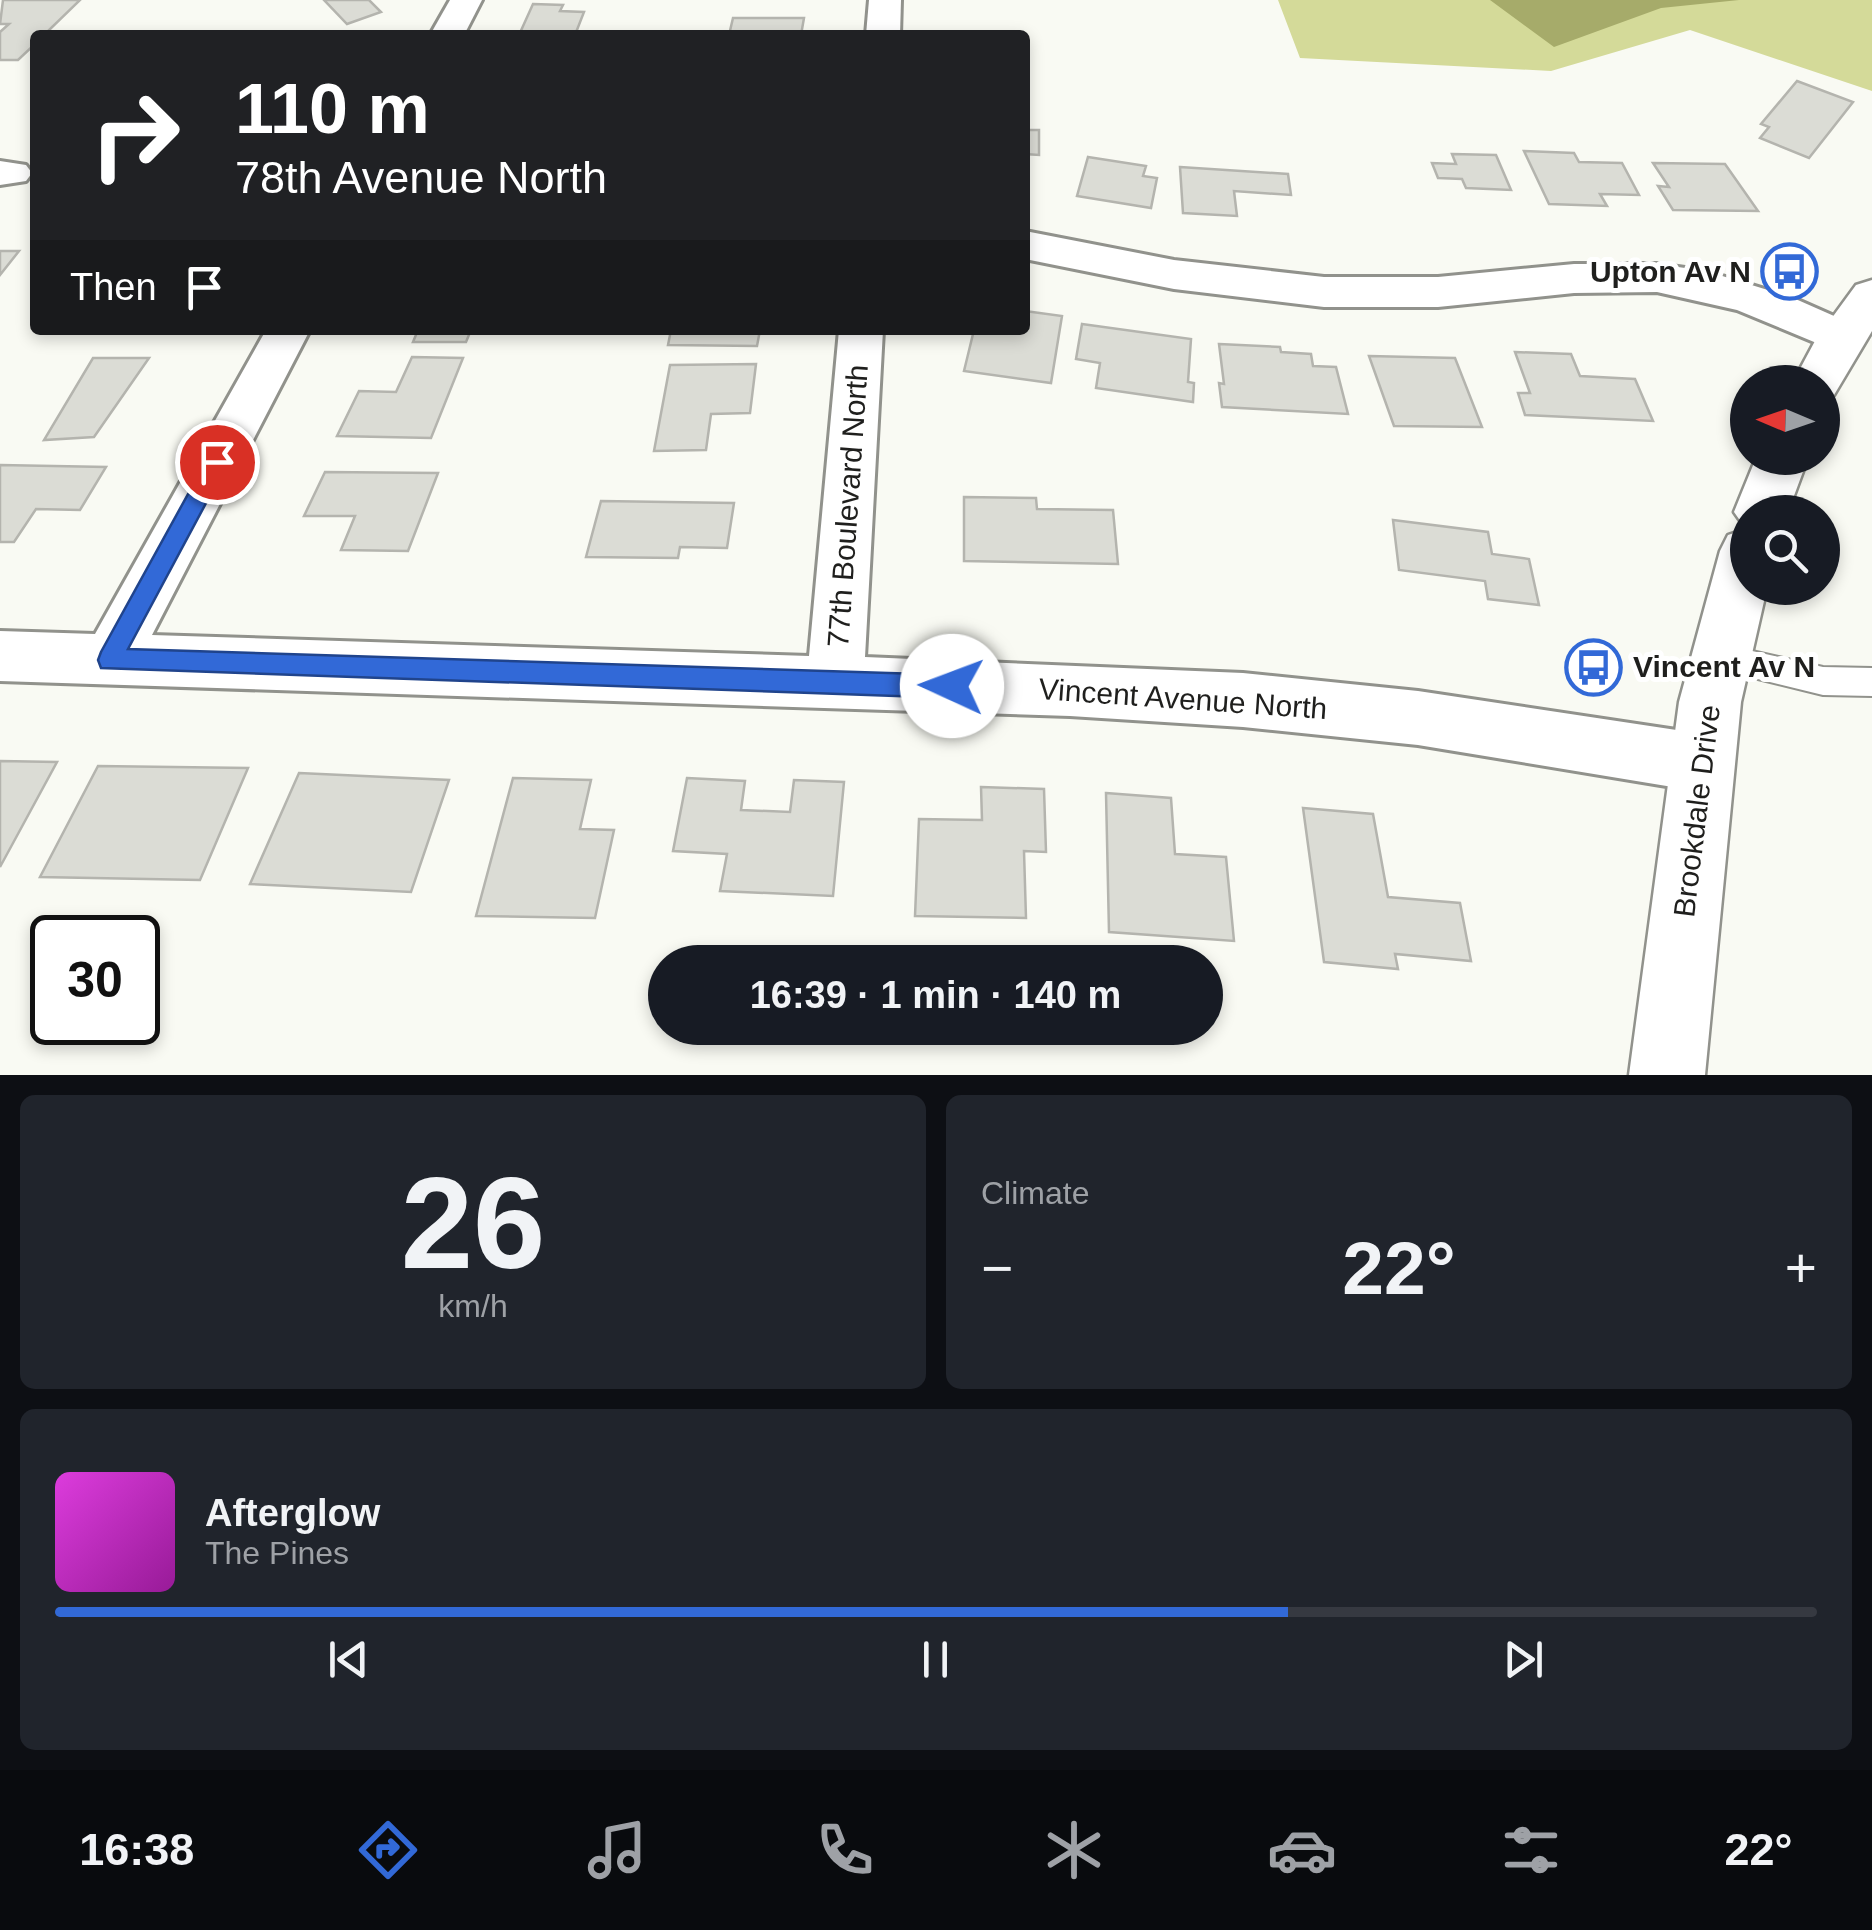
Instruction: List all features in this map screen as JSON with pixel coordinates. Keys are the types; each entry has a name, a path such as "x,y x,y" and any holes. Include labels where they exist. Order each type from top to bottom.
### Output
{"street":[{"path":"450,30 466,0"},
{"path":"883,30 885,0"},
{"path":"1030,247 1209,282 1324,292 1439,292 1545,280 1657,278 1718,289 1782,307 1861,320 1829,365"},
{"path":"110,660 285,335"},
{"name":"77th Boulevard North","path":"835,682 861,335"},
{"name":"Brookdale Drive","path":"1667,1075 1710,702 1734,605"},
{"name":"Vincent Avenue North","path":"0,656 835,682 1243,700 1418,718 1702,763"}],"lane":[{"path":"1721,657 1823,681 1872,682"}],"shaded area":[{"path":"1278,0 1872,0 1872,91 1690,30 1551,71 1300,58"},
{"path":"1490,0 1739,0 1661,8 1554,47"}],"building":[{"path":"3,0 80,0 49,30 30,30 30,49 18,60 0,60 0,32 9,24 0,24"},
{"path":"324,0 369,0 381,12 347,24"},
{"path":"533,4 563,5 560,11 584,12 577,30 521,30"},
{"path":"733,18 804,18 802,30 730,30"},
{"path":"1797,81 1853,102 1809,158 1760,138 1769,127 1761,124"},
{"path":"1030,130 1039,130 1039,155 1030,154"},
{"path":"1524,151 1574,153 1579,162 1622,163 1639,195 1600,194 1607,206 1549,204"},
{"path":"1452,154 1496,155 1511,190 1466,188 1462,179 1438,178 1432,163 1456,164"},
{"path":"1088,157 1146,166 1143,176 1157,178 1151,208 1077,196"},
{"path":"1653,163 1725,164 1758,211 1673,210 1658,186 1669,187"},
{"path":"1180,167 1288,174 1291,195 1234,191 1237,216 1183,213"},
{"path":"0,251 19,251 0,275"},
{"path":"1030,312 1062,316 1051,383 964,371 973,335 1030,335"},
{"path":"1082,324 1191,339 1188,382 1194,383 1193,402 1096,388 1100,363 1076,359"},
{"path":"416,335 469,335 466,342 413,342"},
{"path":"670,335 759,335 757,346 668,345"},
{"path":"1219,344 1280,347 1281,352 1311,354 1313,366 1336,367 1348,414 1222,407 1219,383 1224,384"},
{"path":"1515,352 1571,354 1580,376 1635,379 1653,421 1525,415 1518,393 1530,393"},
{"path":"1369,356 1455,358 1482,427 1394,426"},
{"path":"412,357 463,358 431,438 337,436 359,391 396,392"},
{"path":"93,358 149,358 94,437 44,440"},
{"path":"756,364 750,413 711,414 706,450 654,451 670,365"},
{"path":"0,465 106,467 80,510 36,509 14,542 0,542"},
{"path":"325,472 438,473 408,551 341,550 355,516 304,516"},
{"path":"964,497 1036,498 1037,509 1113,510 1118,564 964,561"},
{"path":"601,501 734,503 727,548 680,547 678,558 586,557"},
{"path":"1393,520 1488,532 1492,554 1529,559 1539,605 1488,599 1485,581 1399,570"},
{"path":"0,761 57,762 0,867"},
{"path":"98,766 248,768 200,880 40,877"},
{"path":"299,773 449,780 411,892 250,884"},
{"path":"513,778 591,780 580,829 614,830 595,918 476,916"},
{"path":"687,778 745,781 741,810 790,812 794,780 844,782 833,896 720,891 727,854 673,851"},
{"path":"981,787 1044,789 1046,852 1024,851 1026,918 915,916 919,819 982,820"},
{"path":"1106,793 1171,798 1175,854 1226,857 1234,941 1109,932"},
{"path":"1303,808 1373,814 1388,897 1460,903 1471,961 1395,954 1398,969 1324,962"}],"place":[{"name":"Upton Av N","path":"1790,272"},
{"name":"Vincent Av N","path":"1594,667"}],"route":[{"path":"217,462 110,660 952,686"}]}
